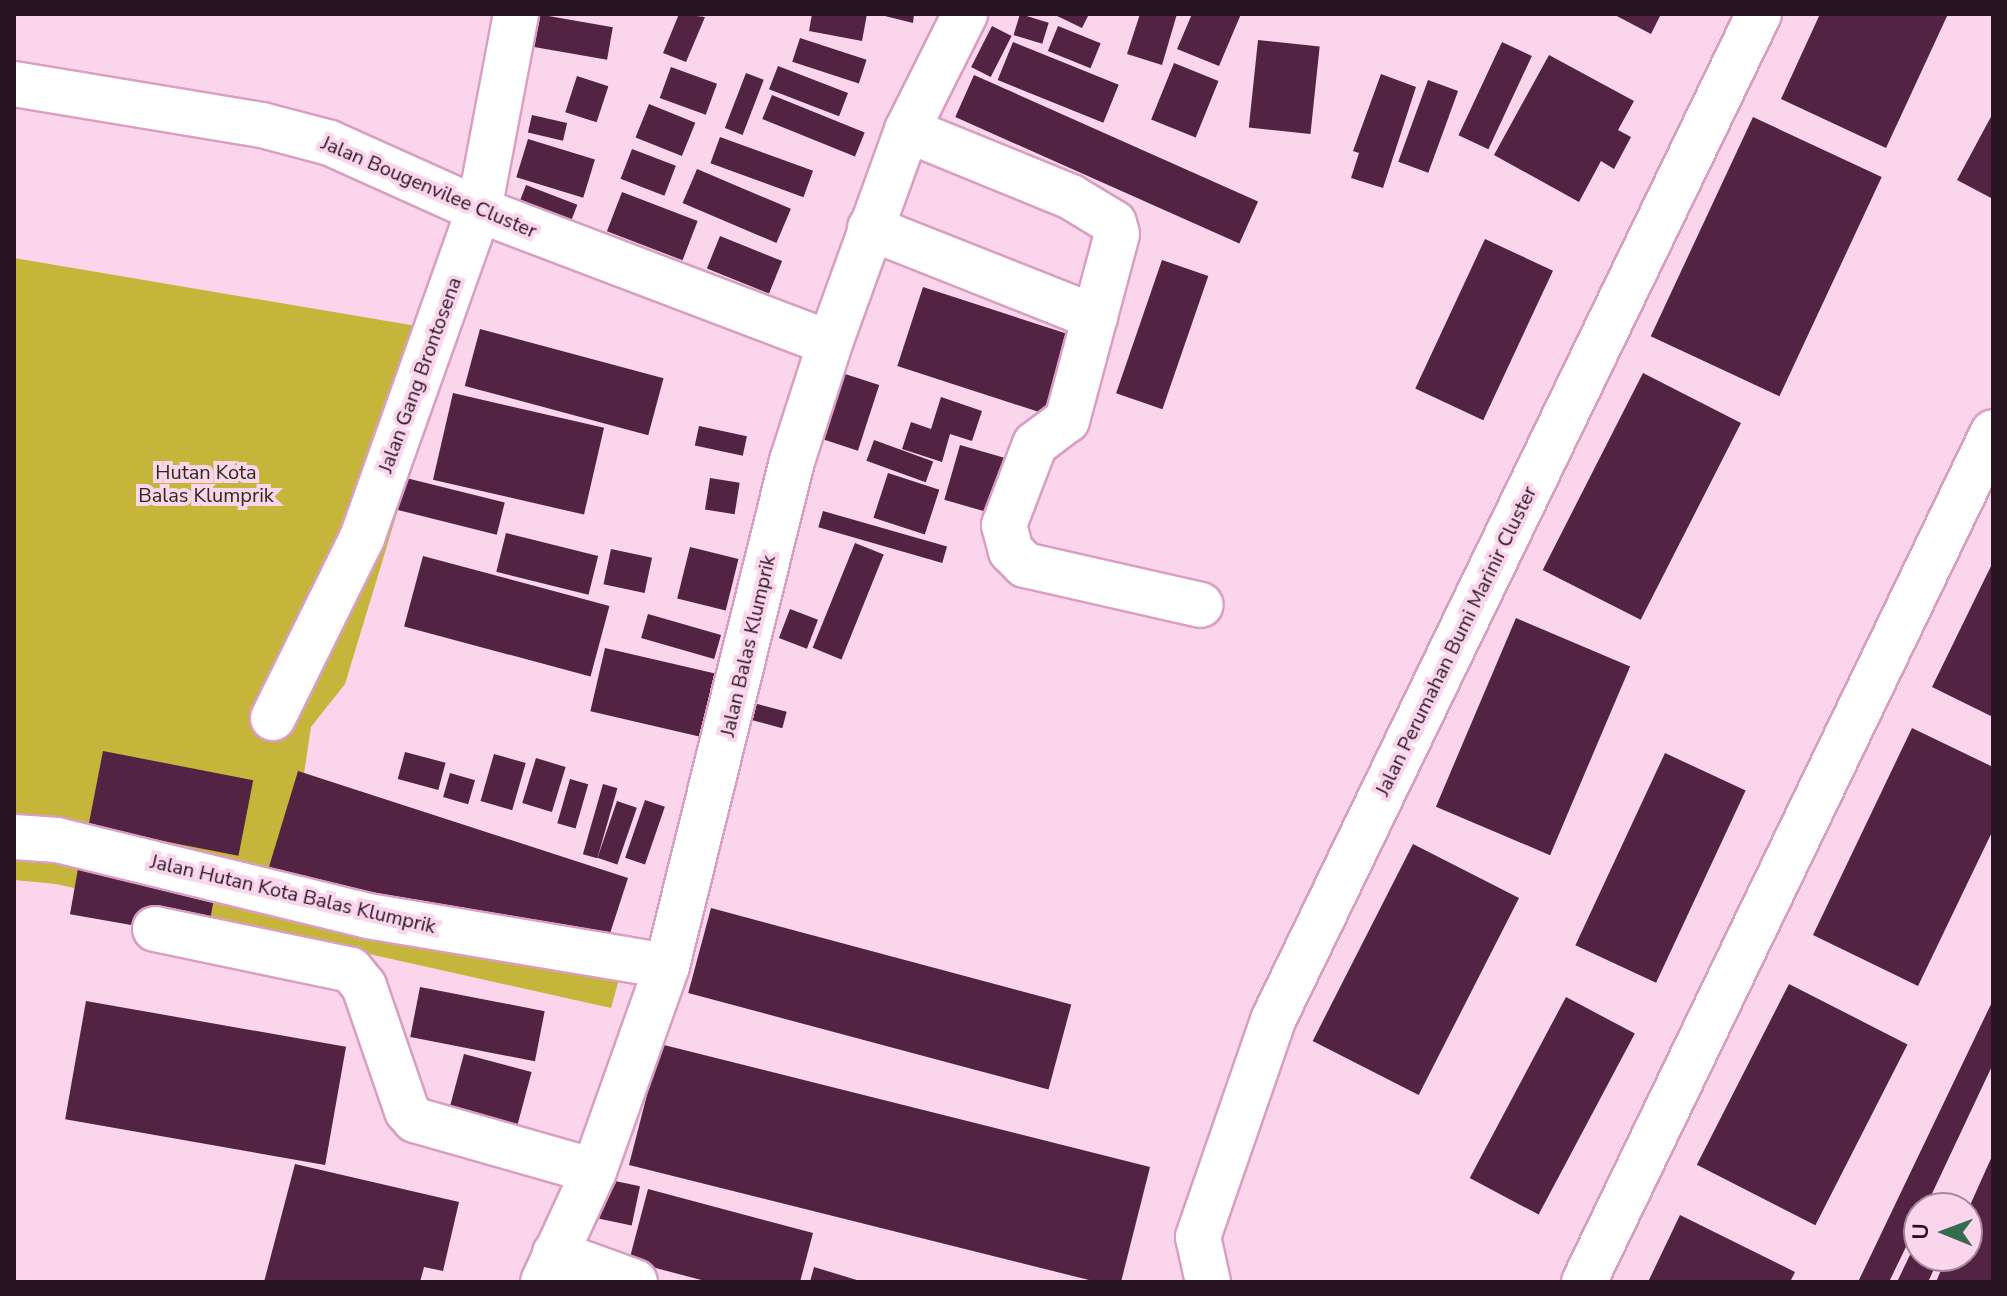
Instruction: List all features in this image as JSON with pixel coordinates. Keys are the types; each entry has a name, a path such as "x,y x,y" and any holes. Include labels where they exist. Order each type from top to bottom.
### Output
{"street":[{"name":"Jalan Gang Brontosena","path":"273,718 362,538 479,210 516,14"},
{"name":"Jalan Balas Klumprik","path":"549,1268 594,1171 667,966 792,461 830,343 907,130 965,14"},
{"name":"Jalan Perumahan Bumi Marinir Cluster","path":"1208,1282 1198,1237 1274,1018 1759,14"},
{"name":"Jalan Bougenvilee Cluster","path":"14,84 262,125 330,143 479,210 830,343"},
{"path":"907,130 1071,197 1114,223 1117,234 1067,420 1035,444 1004,525 1011,551 1025,565 1201,605"},
{"path":"870,228 1095,317"},
{"path":"1584,1282 1993,432"},
{"name":"Jalan Hutan Kota Balas Klumprik","path":"14,837 57,840 368,916 667,966"},
{"path":"155,929 351,970 364,986 407,1111 415,1120 594,1171"},
{"path":"549,1268 635,1282"}],"green space":[{"name":"Hutan Kota Balas Klumprik","path":"14,258 452,332 345,684 311,727 290,867 630,940 611,1008 56,884 14,880"}],"building":[{"path":"537,14 613,27 607,60 531,46"},
{"path":"679,14 705,17 686,62 663,53"},
{"path":"812,14 867,14 862,41 809,31"},
{"path":"877,14 914,14 913,23"},
{"path":"1020,14 1049,23 1042,44 1014,35"},
{"path":"1053,14 1089,14 1082,28"},
{"path":"1140,14 1177,14 1162,65 1127,54"},
{"path":"1192,14 1241,14 1219,66 1177,49"},
{"path":"1613,14 1661,14 1651,34"},
{"path":"1820,14 1948,14 1886,148 1781,99"},
{"path":"992,26 1012,36 991,77 971,67"},
{"path":"1058,26 1101,43 1091,68 1048,51"},
{"path":"800,38 867,60 859,83 792,62"},
{"path":"1258,40 1320,46 1310,134 1249,128"},
{"path":"1013,42 1119,85 1103,123 998,80"},
{"path":"1502,42 1532,56 1488,149 1458,135"},
{"path":"1549,55 1634,101 1618,130 1631,137 1614,169 1601,161 1579,202 1494,155"},
{"path":"1174,63 1219,81 1196,138 1151,120"},
{"path":"778,66 848,93 839,116 769,89"},
{"path":"671,67 717,84 706,115 660,98"},
{"path":"746,73 764,80 743,135 725,128"},
{"path":"1381,74 1416,87 1383,188 1351,178 1359,153 1353,151"},
{"path":"974,75 1258,201 1239,244 955,117"},
{"path":"577,76 608,86 597,122 565,112"},
{"path":"1428,80 1458,91 1428,173 1398,162"},
{"path":"772,95 865,132 855,157 762,119"},
{"path":"649,104 695,123 682,156 636,137"},
{"path":"1993,113 1993,199 1957,180"},
{"path":"532,115 567,123 563,141 528,133"},
{"path":"1753,117 1882,177 1779,396 1651,336"},
{"path":"720,137 813,171 803,197 710,163"},
{"path":"528,139 595,159 583,198 516,177"},
{"path":"632,149 676,166 664,196 621,179"},
{"path":"697,169 791,209 776,243 683,203"},
{"path":"526,185 577,205 564,239 513,220"},
{"path":"622,192 698,221 683,260 607,231"},
{"path":"720,236 782,261 769,294 707,268"},
{"path":"1485,239 1553,271 1483,420 1415,389"},
{"path":"1162,260 1208,276 1162,409 1116,393"},
{"path":"923,287 1082,339 1056,418 897,366"},
{"path":"480,329 664,378 648,435 465,386"},
{"path":"1643,373 1741,423 1641,620 1543,570"},
{"path":"845,374 879,385 858,451 824,440"},
{"path":"453,393 604,428 584,515 433,480"},
{"path":"941,397 982,411 972,441 950,434 942,462 902,449 911,422 931,429"},
{"path":"699,426 747,436 743,456 695,446"},
{"path":"874,440 933,462 926,482 866,461"},
{"path":"960,445 1022,463 1006,517 944,500"},
{"path":"888,473 939,490 925,534 873,518"},
{"path":"398,476 505,503 497,535 390,508"},
{"path":"710,478 740,483 735,514 705,510"},
{"path":"823,511 947,547 942,563 818,527"},
{"path":"506,533 598,556 589,595 496,572"},
{"path":"855,543 884,555 841,659 813,648"},
{"path":"690,547 739,559 726,611 677,598"},
{"path":"611,549 652,558 645,593 604,584"},
{"path":"423,556 609,606 591,676 404,627"},
{"path":"1993,562 1993,717 1932,687"},
{"path":"790,609 818,620 807,649 779,638"},
{"path":"648,614 721,635 714,659 641,638"},
{"path":"1516,618 1630,666 1550,855 1436,807"},
{"path":"605,648 716,674 701,737 590,711"},
{"path":"750,702 787,712 782,728 746,718"},
{"path":"1912,728 1993,767 1993,830 1918,986 1813,935"},
{"path":"103,751 253,780 238,856 88,827"},
{"path":"405,752 446,763 438,790 398,779"},
{"path":"1665,753 1746,791 1656,983 1575,945"},
{"path":"494,754 526,763 512,810 480,801"},
{"path":"536,758 566,767 552,812 522,803"},
{"path":"298,771 628,878 603,955 265,880"},
{"path":"450,773 475,780 468,804 443,797"},
{"path":"570,779 588,784 576,828 557,823"},
{"path":"603,784 617,788 597,858 583,854"},
{"path":"645,800 665,807 645,865 625,858"},
{"path":"617,801 637,808 617,865 597,858"},
{"path":"1413,844 1519,898 1419,1095 1313,1041"},
{"path":"79,863 216,887 207,938 70,914"},
{"path":"711,908 1071,1005 1049,1090 688,993"},
{"path":"1789,984 1908,1044 1815,1225 1697,1165"},
{"path":"420,987 545,1011 535,1061 410,1037"},
{"path":"1566,997 1635,1034 1539,1215 1470,1178"},
{"path":"1993,1000 1993,1064 1933,1192 1903,1192 1903,1253 1889,1282 1858,1282"},
{"path":"86,1001 346,1047 325,1165 65,1119"},
{"path":"660,1044 1150,1167 1121,1282 1097,1282 629,1165"},
{"path":"464,1054 532,1072 513,1142 445,1124"},
{"path":"1993,1154 1993,1282 1936,1282 1940,1272 1983,1272 1983,1192 1976,1192"},
{"path":"295,1164 459,1202 443,1271 424,1267 420,1282 264,1282"},
{"path":"596,1177 640,1186 632,1225 588,1216"},
{"path":"648,1189 813,1233 800,1282 709,1282 629,1261"},
{"path":"1680,1215 1795,1272 1790,1282 1648,1282"},
{"path":"814,1267 860,1281 860,1282 810,1282"},
{"path":"1903,1269 1903,1272 1933,1272 1928,1282 1897,1282"}]}
